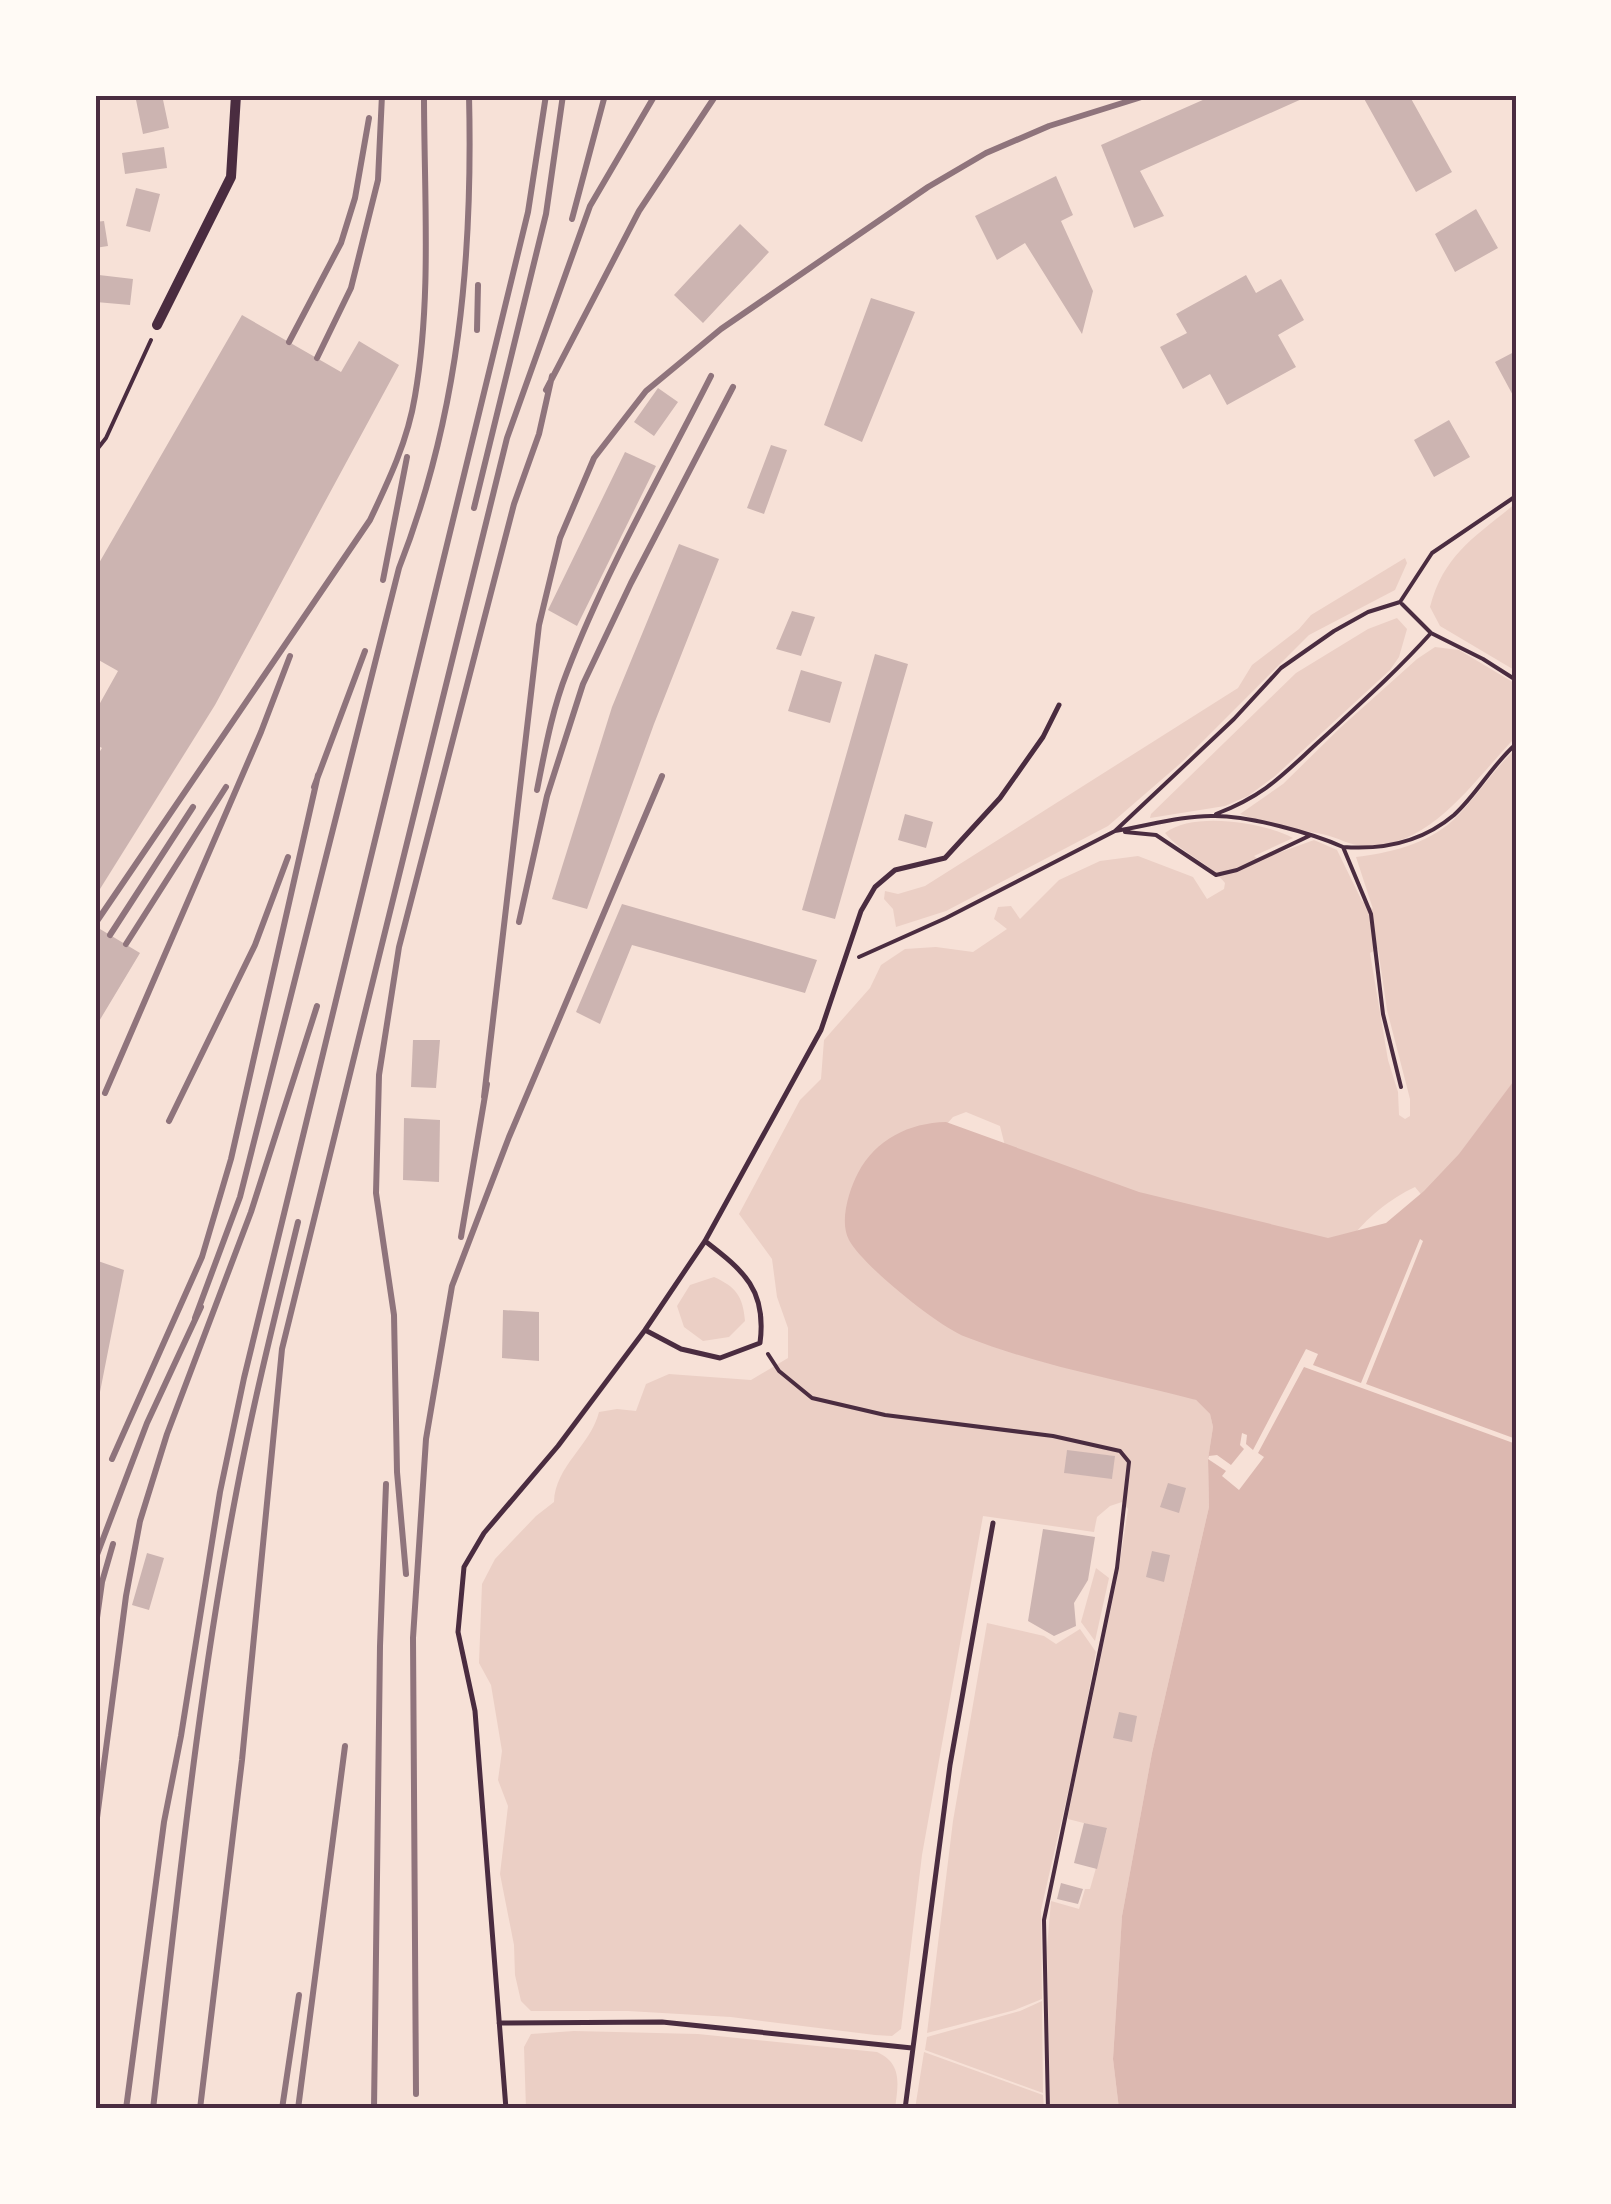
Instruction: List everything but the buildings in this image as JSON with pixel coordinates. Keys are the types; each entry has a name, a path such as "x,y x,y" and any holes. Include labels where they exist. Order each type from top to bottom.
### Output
{"street":[{"path":"157,325 231,178 236,95"}],"lane":[{"path":"506,2109 476,1711 458,1632 464,1566 484,1534 558,1446 645,1330 704,1242 821,1030 861,911 874,887 894,870 945,858 1000,798 1043,737 1059,706"},
{"path":"645,1330 681,1350 720,1358 760,1343 763,1321 757,1292 738,1266 704,1242"},
{"path":"904,2109 950,1766 994,1523"},
{"path":"498,2023 662,2022 912,2048"}],"path":[{"path":"95,452 106,438 157,325"},
{"path":"846,963 946,918 1115,831 1281,668 1351,622 1400,602 1432,553 1516,496"},
{"path":"1400,602 1431,633 1516,680"},
{"path":"1115,831 1211,815 1256,798 1286,775 1402,666 1431,633"},
{"path":"1211,815 1239,818 1343,848 1377,850 1435,828 1454,814 1516,744"},
{"path":"1115,831 1156,835 1216,876 1310,836"},
{"path":"1343,848 1371,914 1383,1014 1400,1088"},
{"path":"760,1343 779,1371 812,1398 885,1414 1053,1436 1120,1451 1129,1462 1117,1568 1044,1920 1048,2109"}],"shaded area":[{"path":"1516,503 1516,671 1440,626 1430,607 1453,560"},
{"path":"1405,558 1407,563 1395,590 1309,635 1182,762 1108,826 946,911 896,927 893,909 884,899 885,891 898,894 925,886 1238,688 1252,665 1311,615"},
{"path":"1397,618 1407,629 1399,657 1390,670 1275,776 1248,796 1225,806 1150,818 1296,673 1368,629"},
{"path":"1435,647 1459,650 1516,684 1516,737 1450,808 1412,835 1366,846 1240,814 1283,784 1340,728"},
{"path":"1516,749 1516,1097 1429,1204 1415,1187 1379,1210 1350,1240 1313,1246 1219,1221 1005,1146 1000,1126 966,1112 953,1117 940,1132 1118,1367 1196,1400 1210,1414 1213,1427 1208,1459 1209,1507 1152,1753 1122,1916 1113,2059 1119,2109 1050,2109 1047,1948 1051,1901 1079,1909 1085,1889 1090,1889 1107,1829 1068,1819 1068,1815 1118,1574 1128,1509 1122,1502 1097,1517 1094,1532 983,1516 922,1855 901,2029 892,2036 731,2017 531,2011 521,2001 515,1975 514,1945 500,1874 508,1806 498,1780 502,1751 491,1685 479,1663 482,1584 495,1559 554,1502 560,1477 589,1435 599,1412 636,1411 646,1384 669,1374 751,1380 788,1358 788,1328 777,1297 772,1259 739,1214 800,1100 821,1079 824,1040 870,988 881,965 905,949 936,947 973,952 1007,929 994,919 998,907 1011,906 1020,919 1059,880 1100,861 1138,856 1193,877 1207,899 1224,889 1225,883 1165,833 1193,822 1247,824 1293,838 1254,856 1259,860 1314,840 1337,850 1362,901 1373,909 1356,857 1407,846 1442,829","holes":["1378,949 1387,1010 1410,1099 1410,1116 1405,1119 1399,1115 1398,1092 1388,1060 1370,953","1067,1451 1114,1456 1112,1478 1065,1473"]},
{"path":"1516,1078 1516,2109 1119,2109 1113,2059 1122,1916 1152,1753 1209,1507 1208,1459 1213,1427 1210,1414 1196,1400 1022,1356 966,1337 938,1321 885,1279 849,1240 845,1215 851,1188 865,1161 884,1142 919,1126 946,1122 1139,1192 1328,1238 1386,1223 1424,1191 1459,1154"},
{"path":"714,1277 737,1293 745,1321 729,1337 703,1341 684,1327 677,1306 690,1285"},
{"path":"1096,1568 1109,1578 1095,1641 1081,1622"},
{"path":"987,1623 1044,1636 1056,1644 1080,1629 1096,1652 1041,1910 1042,1999 927,2033 953,1821"},
{"path":"1042,2001 1043,2093 925,2050 927,2037"},
{"path":"531,2034 698,2034 877,2052 895,2069 895,2109 526,2109 524,2047"},
{"path":"924,2052 1043,2095 1044,2109 915,2109"}],"pier":[{"path":"1420,1239 1423,1241 1366,1384 1516,1439 1516,1444 1304,1367 1258,1453 1264,1457 1239,1490 1222,1476 1226,1471 1209,1456 1217,1455 1231,1465 1244,1449 1240,1445 1242,1433 1247,1435 1246,1444 1253,1450 1306,1349 1318,1354 1313,1365 1361,1383"}],"railway":[{"path":"317,358 351,288 378,180 382,95"},
{"path":"95,924 370,520 397,460 415,396 424,322 424,95"},
{"path":"195,1318 240,1197 399,568 436,452 449,394 464,276 469,95"},
{"path":"126,2109 164,1822 220,1492 244,1378 528,212 546,95"},
{"path":"474,508 546,214 563,95"},
{"path":"572,219 605,95"},
{"path":"200,2109 242,1760 282,1349 507,438 590,206 655,95"},
{"path":"546,390 639,211 716,95"},
{"path":"484,1097 539,625 560,538 594,458 646,391 721,329 928,187 986,153 1049,126 1148,95"},
{"path":"289,342 341,243 355,198 369,118"},
{"path":"477,330 478,285"},
{"path":"406,1574 397,1472 394,1315 376,1193 379,1075 399,947 514,504 539,434 552,376"},
{"path":"537,790 557,701 582,634 711,376"},
{"path":"519,922 547,796 583,684 733,387"},
{"path":"383,580 407,457"},
{"path":"314,787 365,651"},
{"path":"105,1093 290,656"},
{"path":"112,1459 202,1257 231,1159 318,775"},
{"path":"416,2094 413,1638 426,1439 452,1286 509,1137 662,776"},
{"path":"126,944 226,787"},
{"path":"110,935 193,807"},
{"path":"169,1121 255,945 288,857"},
{"path":"95,1833 126,1596 140,1521 167,1434 251,1212 317,1006"},
{"path":"461,1237 487,1084"},
{"path":"153,2109 189,1801 222,1570 250,1426 298,1222"},
{"path":"95,1560 147,1423 201,1307"},
{"path":"374,2109 386,1484"},
{"path":"95,1632 102,1582 113,1544"},
{"path":"298,2109 345,1746"},
{"path":"282,2109 299,1995"}]}
